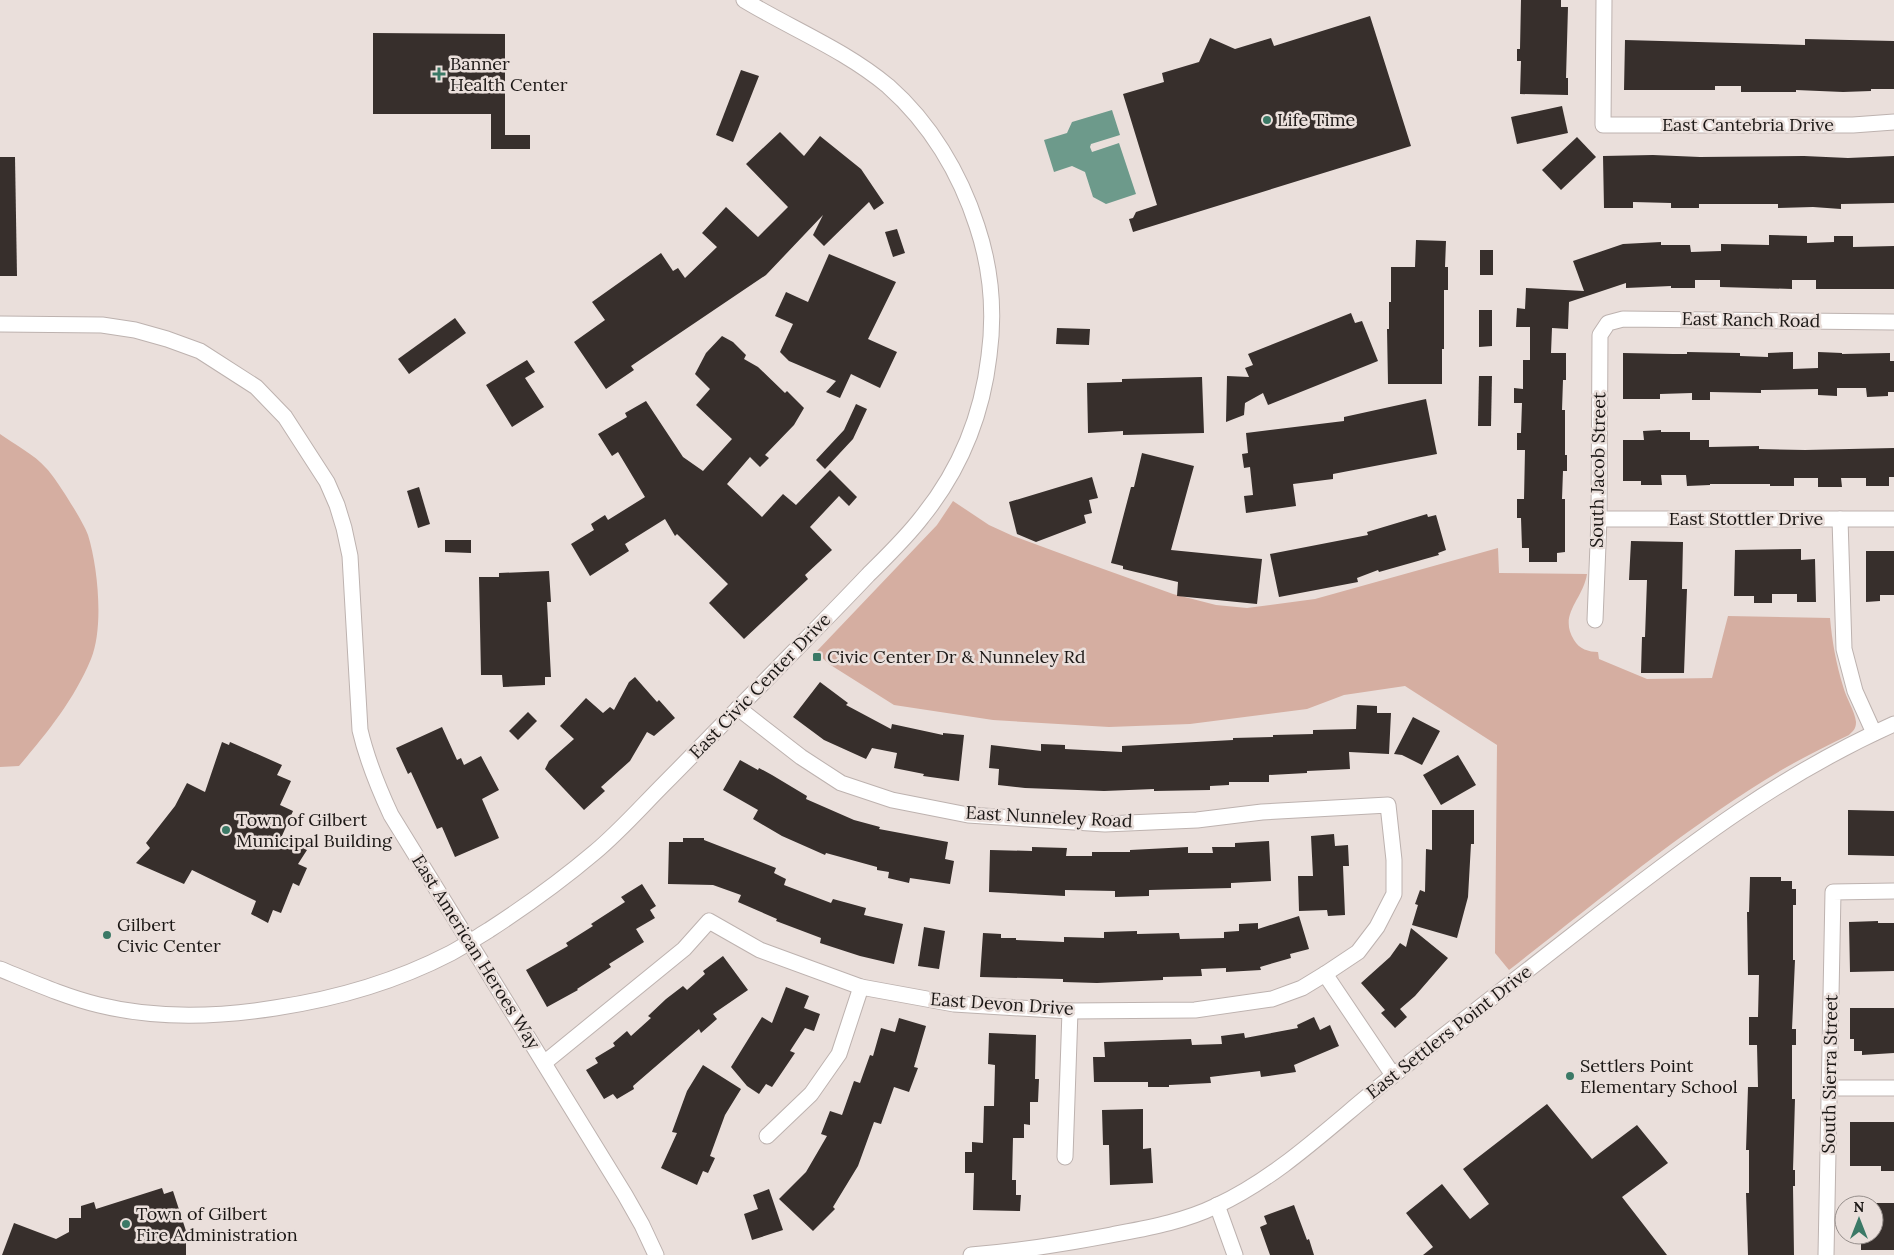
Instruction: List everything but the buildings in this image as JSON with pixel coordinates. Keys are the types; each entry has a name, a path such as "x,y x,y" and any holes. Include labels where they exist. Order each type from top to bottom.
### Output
{"street":[{"name":"East Civic Center Drive","path":"0,969 94,1004 116,1009 168,1014 242,1013 289,1006 380,982 424,966 469,942 540,895 595,852 909,533 935,500 956,467 982,402 990,352 992,321 990,287 984,247 971,208 960,180 927,129 911,109 888,87 832,47 744,0"},
{"name":"East Cantebria Drive","path":"1604,0 1603,125 1853,125 1894,122"},
{"name":"East Ranch Road","path":"1608,323 1623,319 1894,322"},
{"name":"South Jacob Street","path":"1595,620 1599,519 1600,335 1608,323"},
{"name":"East American Heroes Way","path":"0,324 102,325 135,330 167,339 200,351 256,387 285,417 327,482 344,528 350,556 358,712 366,755 391,815 629,1202 656,1255"},
{"name":"East Stottler Drive","path":"1599,519 1894,519"},
{"path":"1840,519 1844,649 1854,691 1874,733"},
{"name":"East Nunneley Road","path":"738,708 801,757 840,783 892,800 968,814 1105,824 1197,820 1262,812 1388,805"},
{"name":"East Settlers Point Drive","path":"971,1255 1043,1248 1173,1222 1217,1205 1251,1187 1292,1157 1393,1075 1675,856 1720,823 1779,785 1894,724"},
{"name":"East Devon Drive","path":"544,1063 684,949 709,921 760,950 862,987 954,1004 1070,1011 1195,1010 1272,999 1295,990 1325,974 1358,952 1377,927 1394,894 1394,860 1388,805"},
{"name":"South Sierra Street","path":"1826,1255 1833,892 1894,891"},
{"path":"1325,974 1393,1075"},
{"path":"767,1136 811,1094 839,1054 862,987"},
{"path":"1065,1157 1070,1011"},
{"path":"1830,1088 1894,1088"},
{"path":"1217,1205 1235,1255"}],"shaded area":[{"path":"1112,110 1120,135 1091,144 1090,147 1092,152 1119,143 1136,194 1106,204 1093,197 1085,172 1072,166 1054,172 1044,140 1067,133 1072,122"},
{"path":"0,434 30,454 51,473 81,521 88,535 95,564 98,615 95,646 91,659 68,702 50,728 19,766 0,767"},
{"path":"953,501 989,525 1081,561 1173,594 1216,605 1247,608 1315,599 1498,548 1499,573 1587,574 1585,583 1570,615 1570,631 1574,640 1585,649 1598,652 1599,659 1647,679 1712,678 1728,616 1830,618 1838,669 1856,722 1854,730 1849,735 1775,774 1699,824 1509,970 1495,953 1497,745 1405,686 1344,695 1307,709 1190,724 1109,727 993,720 894,705 829,664 816,652 937,525"}],"place":[{"name":"Banner Health Center","path":"439,74"},
{"name":"Life Time","path":"1267,120"},
{"name":"Civic Center Dr & Nunneley Rd","path":"817,657"},
{"name":"Town of Gilbert Municipal Building","path":"226,830"},
{"name":"Gilbert Civic Center","path":"107,935"},
{"name":"Settlers Point Elementary School","path":"1570,1076"},
{"name":"Town of Gilbert Fire Administration","path":"126,1224"}]}
